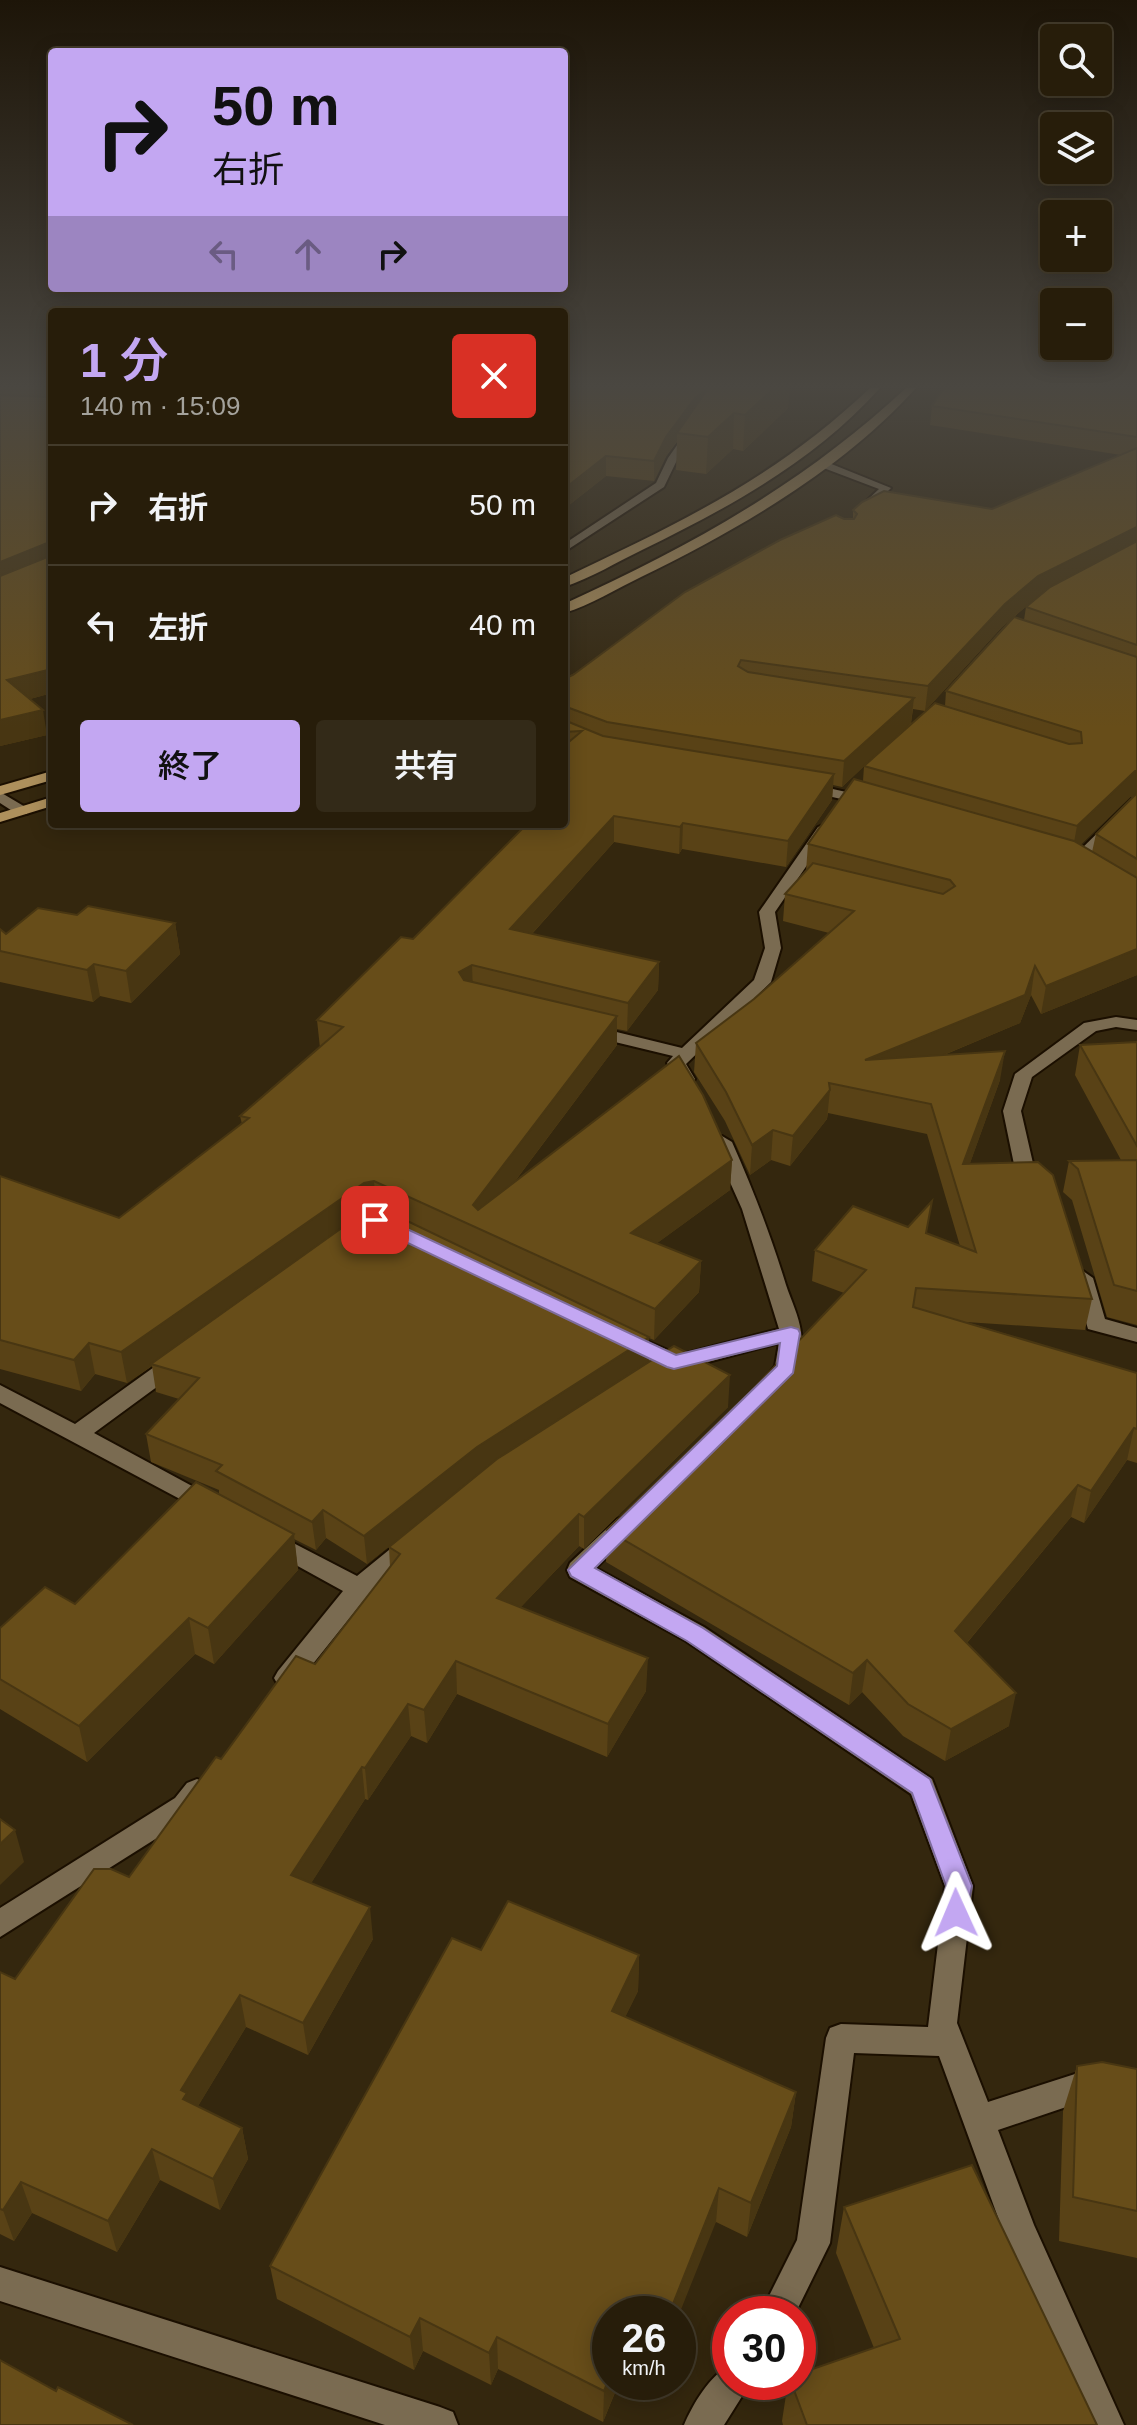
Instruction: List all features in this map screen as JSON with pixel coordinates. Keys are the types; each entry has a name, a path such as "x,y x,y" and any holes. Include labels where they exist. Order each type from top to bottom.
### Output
{"main road":[{"path":"568,581 652,541 723,501"},
{"path":"568,607 711,538 769,501"},
{"path":"0,794 48,776"},
{"path":"0,818 48,802"}],"street":[{"path":"568,546 636,501"},
{"path":"852,521 872,501"},
{"path":"786,784 853,788 891,808"},
{"path":"699,1099 676,1063 762,982 773,948 767,912 798,879 853,788"},
{"path":"0,794 22,811"},
{"path":"1075,863 1137,802"},
{"path":"1048,1192 1026,1174 1012,1111 1024,1074 1090,1027 1116,1022 1137,1025"},
{"path":"579,1027 686,1054"},
{"path":"713,1123 752,1209 791,1333 786,1368 765,1389"},
{"path":"1076,1256 1096,1324 1137,1335"},
{"path":"603,1328 674,1362"},
{"path":"648,1380 674,1362 791,1333"},
{"path":"77,1434 194,1350"},
{"path":"0,1393 224,1514"},
{"path":"645,1506 579,1570 695,1634 922,1787 959,1886 942,2023 1020,2231 1106,2425"},
{"path":"251,1529 359,1588"},
{"path":"272,1697 359,1588 429,1531"},
{"path":"0,1924 185,1806 214,1769"},
{"path":"786,2296 813,2243 841,2038 948,2042"},
{"path":"978,2121 1075,2089 1137,2091"},
{"path":"0,2284 440,2425"},
{"path":"702,2425 720,2400"}],"building":[{"path":"0,501 48,501 48,543 0,562"},
{"path":"864,501 945,501 992,509 1011,501 1137,501 1137,527 1038,576 1005,604 928,686 741,660 738,666 748,672 914,698 844,761 607,722 568,707 568,677 685,592 780,540 836,515 854,519 857,514 853,510"},
{"path":"1137,541 1137,645 1026,607 1050,587"},
{"path":"48,557 48,670 7,680 43,710 0,720 0,576"},
{"path":"1014,617 1137,657 1137,771 1077,826 864,766 935,703 1069,744 1082,743 1081,732 946,691"},
{"path":"568,722 603,736 834,774 788,841 683,823 680,827 614,816 510,929 659,962 628,1003 472,965 459,972 464,980 617,1016 473,1205 478,1210 679,1056 703,1095 732,1160 631,1233 701,1261 655,1309 374,1181 364,1183 121,1352 89,1343 74,1360 0,1340 0,1176 119,1218 249,1118 240,1116 343,1027 317,1020 401,937 413,939 523,828 568,828 568,743 582,731 568,732"},
{"path":"854,779 1074,841 1137,878 1137,949 1046,986 1035,966 1025,995 865,1060 1005,1051 963,1164 1038,1162 1053,1175 1092,1299 916,1288 913,1307 1137,1373 1137,1429 1134,1428 1091,1491 1078,1485 955,1631 1016,1693 951,1729 908,1704 867,1660 853,1673 607,1530 754,1388 866,1270 815,1250 853,1206 908,1227 932,1201 926,1233 976,1252 931,1104 829,1083 830,1090 793,1136 773,1130 752,1145 726,1092 696,1043 754,999 854,911 785,894 813,863 943,894 955,886 950,880 808,844"},
{"path":"1137,793 1137,859 1096,834"},
{"path":"88,906 175,923 126,971 94,964 87,970 0,951 0,929 6,934 38,908 77,915"},
{"path":"1137,1042 1137,1146 1080,1045"},
{"path":"1137,1160 1137,1291 1114,1285 1078,1169 1069,1161"},
{"path":"374,1205 649,1337 477,1447 364,1536 323,1510 312,1522 216,1471 222,1465 146,1434 199,1378 151,1364"},
{"path":"674,1346 730,1375 584,1517 579,1514 497,1598 648,1658 608,1724 456,1661 424,1710 408,1704 291,1875 370,1907 303,2023 240,1995 181,2090 187,2093 183,2099 242,2128 213,2179 152,2149 108,2221 21,2182 3,2210 0,2209 0,1972 15,1979 94,1869 111,1869 129,1877 216,1757 221,1759 296,1656 315,1664 400,1554 389,1547 497,1459"},
{"path":"196,1482 294,1534 208,1628 189,1618 79,1726 0,1679 0,1628 45,1587 75,1604"},
{"path":"0,1819 15,1830 0,1844"},
{"path":"508,1901 639,1955 612,2011 796,2092 751,2203 719,2188 676,2296 592,2296 592,2385 497,2337 489,2353 420,2318 410,2337 270,2266 452,1938 481,1950"},
{"path":"1102,2062 1137,2069 1137,2211 1073,2197 1077,2066"},
{"path":"972,2165 1097,2425 807,2425 798,2400 816,2400 816,2368 900,2339 844,2207"},
{"path":"0,2360 56,2391 58,2387 133,2425 0,2425"}],"route":[{"path":"375,1220 674,1362 791,1333 786,1368 579,1570 695,1634 922,1787 959,1886 956,1913"}]}
